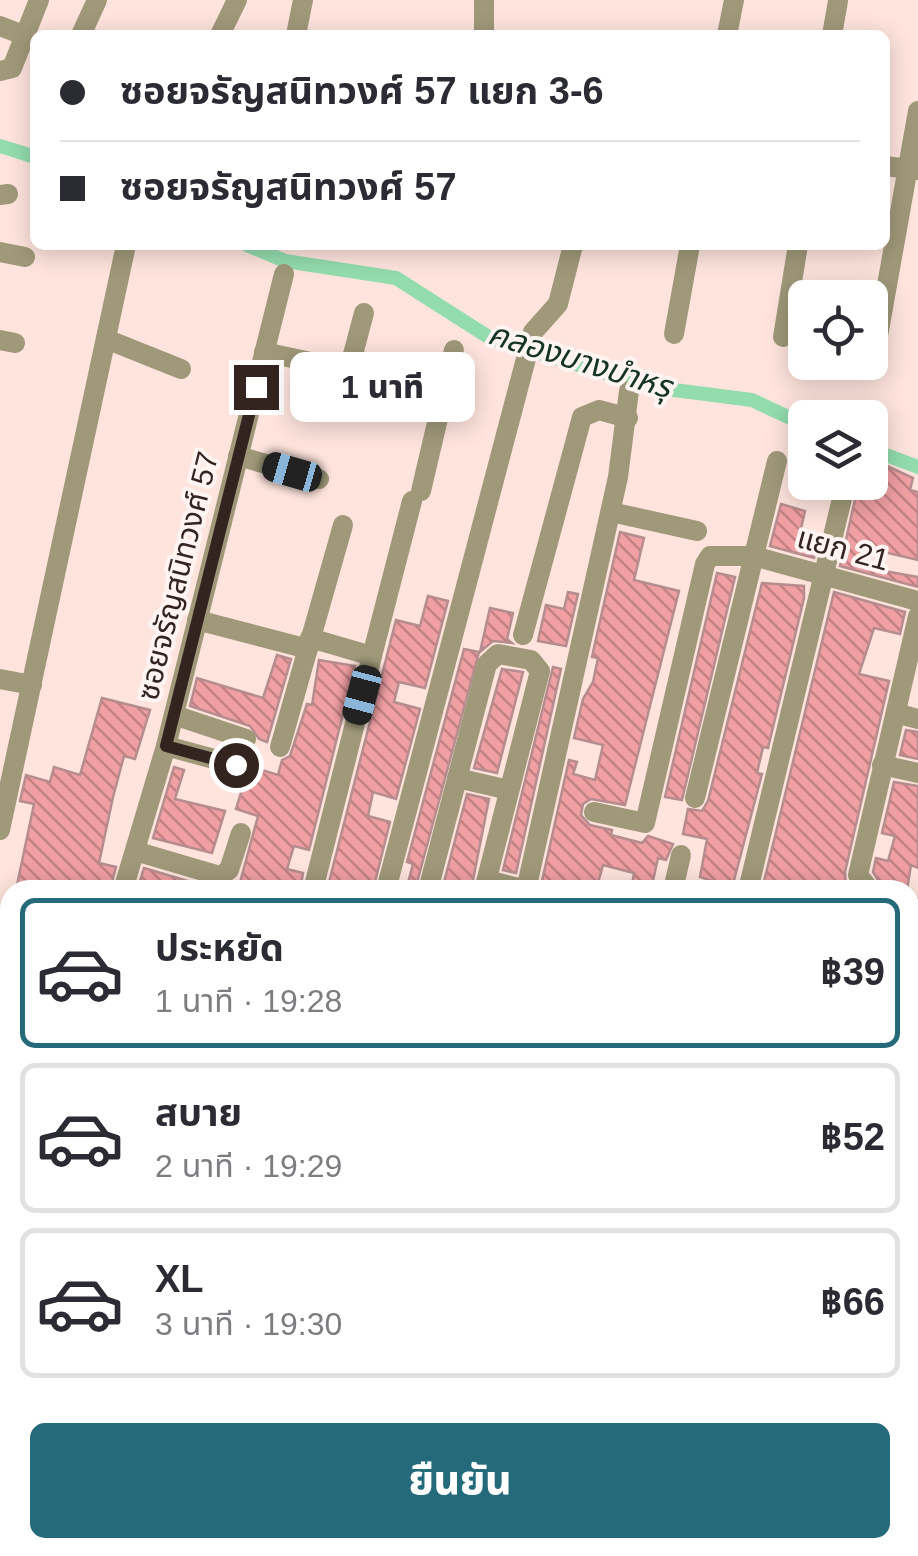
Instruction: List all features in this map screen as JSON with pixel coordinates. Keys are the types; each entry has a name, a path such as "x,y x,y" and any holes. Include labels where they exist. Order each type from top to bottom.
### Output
{"street":[{"path":"0,71 12,68 39,0"},
{"path":"83,30 97,0"},
{"path":"222,30 236,0"},
{"path":"297,30 303,0"},
{"path":"472,30 481,0"},
{"path":"481,0 484,30"},
{"path":"728,30 734,0"},
{"path":"833,30 838,0"},
{"path":"0,26 26,36"},
{"path":"888,291 914,170 918,111"},
{"path":"0,830 125,250"},
{"path":"389,880 530,344 538,322 558,304 572,250"},
{"path":"674,334 689,250"},
{"path":"783,337 797,250"},
{"path":"0,252 24,258"},
{"name":"ซอยจรัญสนิทวงศ์ 57","path":"126,880 166,746 284,274"},
{"path":"264,352 343,368 352,358 364,313"},
{"path":"106,339 181,369"},
{"path":"316,880 454,350"},
{"path":"352,358 444,390"},
{"path":"528,880 610,512 630,391"},
{"path":"522,634 582,417 599,410 628,418"},
{"path":"238,456 319,479"},
{"path":"695,798 777,461"},
{"path":"750,880 842,500"},
{"path":"610,512 698,531"},
{"path":"280,748 343,525"},
{"path":"594,812 645,823 705,564 719,554 753,556"},
{"name":"แยก 21","path":"753,556 918,601"},
{"path":"862,880 882,765 915,646 918,616"},
{"path":"197,620 372,656"},
{"path":"430,880 490,657 532,660 540,671 486,880"},
{"path":"0,679 32,686"},
{"path":"896,713 918,718"},
{"path":"174,715 246,738"},
{"path":"166,746 236,765"},
{"path":"882,765 918,773"},
{"path":"456,778 509,790"},
{"path":"135,850 220,876 229,870 240,833"},
{"path":"675,880 681,855"}],"building":[{"path":"888,466 913,478 910,490 918,492 918,560 867,548 862,567 918,577 918,587 840,566 855,500 888,500"},
{"path":"781,504 805,511 800,533 818,538 814,558 770,546"},
{"path":"620,532 644,538 634,580 679,591 625,805 591,799 583,804 581,815 590,825 612,830 611,835 642,843 648,836 673,844 666,860 658,858 653,880 633,880 634,873 603,865 599,880 542,880 569,760 577,762 573,774 595,780 603,745 574,738 583,699 593,682 598,658 592,657"},
{"path":"717,573 735,577 682,800 665,797"},
{"path":"762,583 804,586 734,880 700,877 707,839 683,834 688,809 702,811 708,801"},
{"path":"568,592 578,594 566,646 538,641 546,605 564,609"},
{"path":"834,592 905,612 900,634 874,628 859,674 889,681 845,880 764,880"},
{"path":"428,596 448,601 425,688 399,682 394,702 420,709 396,799 373,792 368,816 390,822 376,880 330,880 396,620 420,626"},
{"path":"490,608 513,613 507,639 512,643 493,641 480,652"},
{"path":"464,649 479,652 418,880 409,880 413,864 407,862"},
{"path":"277,655 291,659 267,742 259,739 250,726 190,706 197,678 263,698"},
{"path":"319,660 355,666 309,850 294,846 287,869 303,873 302,880 241,880 258,816 236,809 249,766 278,775 282,760 290,756 307,704 312,705"},
{"path":"553,667 561,669 516,873 503,870"},
{"path":"502,669 523,672 497,773 474,768"},
{"path":"102,698 150,710 135,759 124,756 113,797 99,863 116,867 113,880 18,880 34,804 20,801 26,775 50,782 54,767 80,775"},
{"path":"906,730 918,732 918,759 900,755"},
{"path":"174,767 184,770 175,799 225,811 212,853 153,838"},
{"path":"894,782 918,786 918,868 911,865 909,880 878,880 873,872 876,858 888,861 895,836 882,833"},
{"path":"467,794 489,799 473,880 445,880"},
{"path":"144,868 184,880 140,880"}],"waterway":[{"name":"คลองบางบำหรุ","path":"0,146 30,155"},
{"name":"คลองบางบำหรุ","path":"259,250 285,261 396,278 490,338 651,387 752,400 788,417"},
{"name":"คลองบางบำหรุ","path":"888,456 918,467"}],"route":[{"path":"236,765 166,746 256,387"}]}
